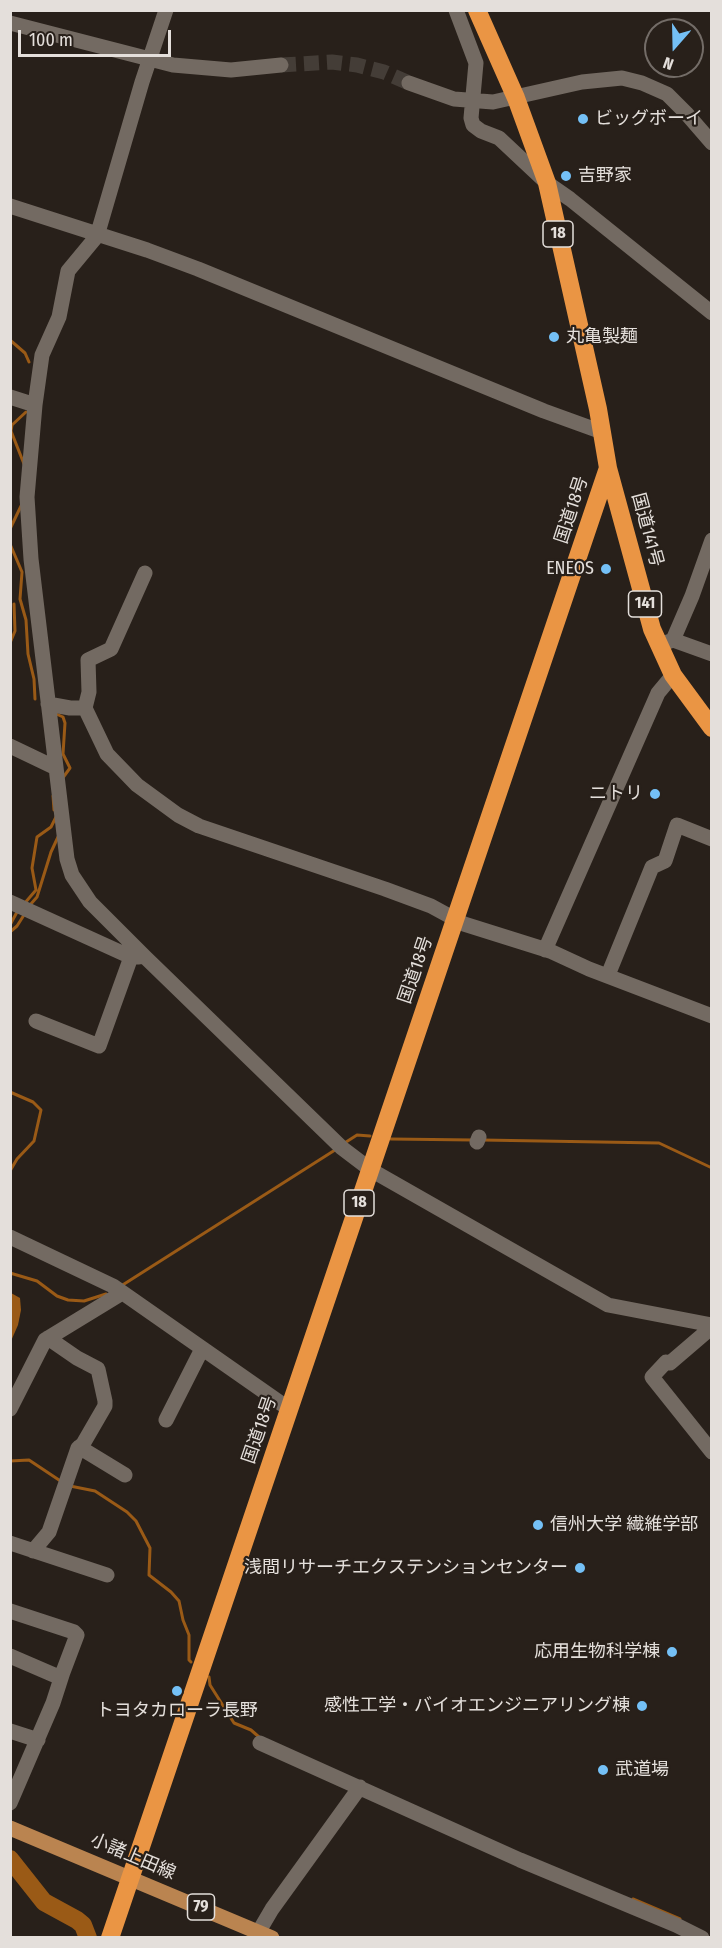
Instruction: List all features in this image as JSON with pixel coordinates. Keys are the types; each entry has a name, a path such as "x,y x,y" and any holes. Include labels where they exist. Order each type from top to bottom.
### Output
{"highway":[{"name":"国道18号","path":"110,1938 608,468 547,183 516,98 477,10"},
{"name":"国道141号","path":"608,468 652,629 666,643 673,675 711,728"}],"main road":[{"name":"小諸上田線","path":"10,1828 130,1877 262,1936"}],"street":[{"path":"166,10 97,236 68,271 60,317 42,355 35,405 27,497 31,559 67,859 72,875 90,902 138,957 340,1146 371,1170 608,1305 711,1326"},
{"path":"456,10 476,63 471,118 477,129 499,138 547,183 711,313"},
{"path":"10,23 149,60 200,69 231,70 281,65"},
{"path":"409,83 454,99 493,102 582,82 622,78 642,83 667,94 711,143"},
{"path":"10,206 97,236 147,250 198,269 544,411 602,432"},
{"path":"10,397 35,405"},
{"path":"711,540 692,596 666,643 711,654"},
{"path":"145,573 111,649 88,660 89,692 85,708 108,754 137,785 178,815 199,826 431,906 455,919 545,950 711,1016"},
{"path":"545,950 658,693 673,675"},
{"path":"48,704 85,708"},
{"path":"10,746 56,768"},
{"path":"608,975 652,867 665,861 677,825 711,839"},
{"path":"10,902 138,957"},
{"path":"36,1021 99,1046 138,957"},
{"path":"10,1237 118,1290 289,1409"},
{"path":"10,1409 40,1347 48,1338 118,1290"},
{"path":"711,1326 670,1363 666,1362 652,1377 711,1452"},
{"path":"33,1551 49,1532 80,1447 105,1406 99,1371 48,1338"},
{"path":"166,1420 201,1348"},
{"path":"80,1447 125,1475"},
{"path":"10,1543 108,1575"},
{"path":"10,1611 77,1635 56,1696 10,1803"},
{"path":"10,1656 61,1678"},
{"path":"10,1731 38,1740"},
{"path":"260,1743 294,1755 520,1860 702,1938"},
{"path":"262,1936 272,1909 360,1787"}],"shaded area":[{"path":"11,1293 20,1298 21,1310 11,1341"}],"waterway":[{"path":"10,340 25,353 29,362"},
{"path":"24,464 11,431 12,425 26,412"},
{"path":"10,529 21,506"},
{"path":"10,544 22,572 20,599 26,620 28,654 34,679 35,699"},
{"path":"10,643 15,631 14,604"},
{"path":"54,713 63,717 65,723 63,754 70,768 62,779"},
{"path":"53,796 54,810"},
{"path":"24,904 36,890 32,868 37,837 51,827 56,817"},
{"path":"30,905 37,897 58,837"},
{"path":"10,925 17,912"},
{"path":"10,932 24,915"},
{"path":"10,1092 33,1102 41,1110 34,1141 17,1159 10,1171"},
{"path":"343,1144 357,1135 370,1136"},
{"path":"391,1139 473,1140"},
{"path":"482,1140 659,1143 712,1168"},
{"path":"121,1286 335,1150"},
{"path":"10,1273 37,1281 57,1296 68,1300 84,1301 106,1294"},
{"path":"10,1461 29,1460 62,1482"},
{"path":"70,1486 95,1491 127,1512 136,1521 150,1548 149,1575 179,1601 189,1635 189,1660 191,1662"},
{"path":"209,1677 210,1685 234,1723 251,1730 259,1737"},
{"path":"10,1859 44,1902 77,1920 83,1925 88,1938"},
{"path":"633,1899 680,1919"}],"tunnel":[{"path":"281,65 332,62 357,65 384,72 409,83"}],"place":[{"name":"ビッグボーイ","path":"583,119"},
{"name":"吉野家","path":"566,176"},
{"name":"丸亀製麺","path":"554,337"},
{"name":"ENEOS","path":"606,569"},
{"name":"ニトリ","path":"655,794"},
{"name":"信州大学 繊維学部","path":"538,1525"},
{"name":"浅間リサーチエクステンションセンター","path":"580,1568"},
{"name":"応用生物科学棟","path":"672,1652"},
{"name":"トヨタカローラ長野","path":"177,1691"},
{"name":"感性工学・バイオエンジニアリング棟","path":"642,1706"},
{"name":"武道場","path":"603,1770"}]}
